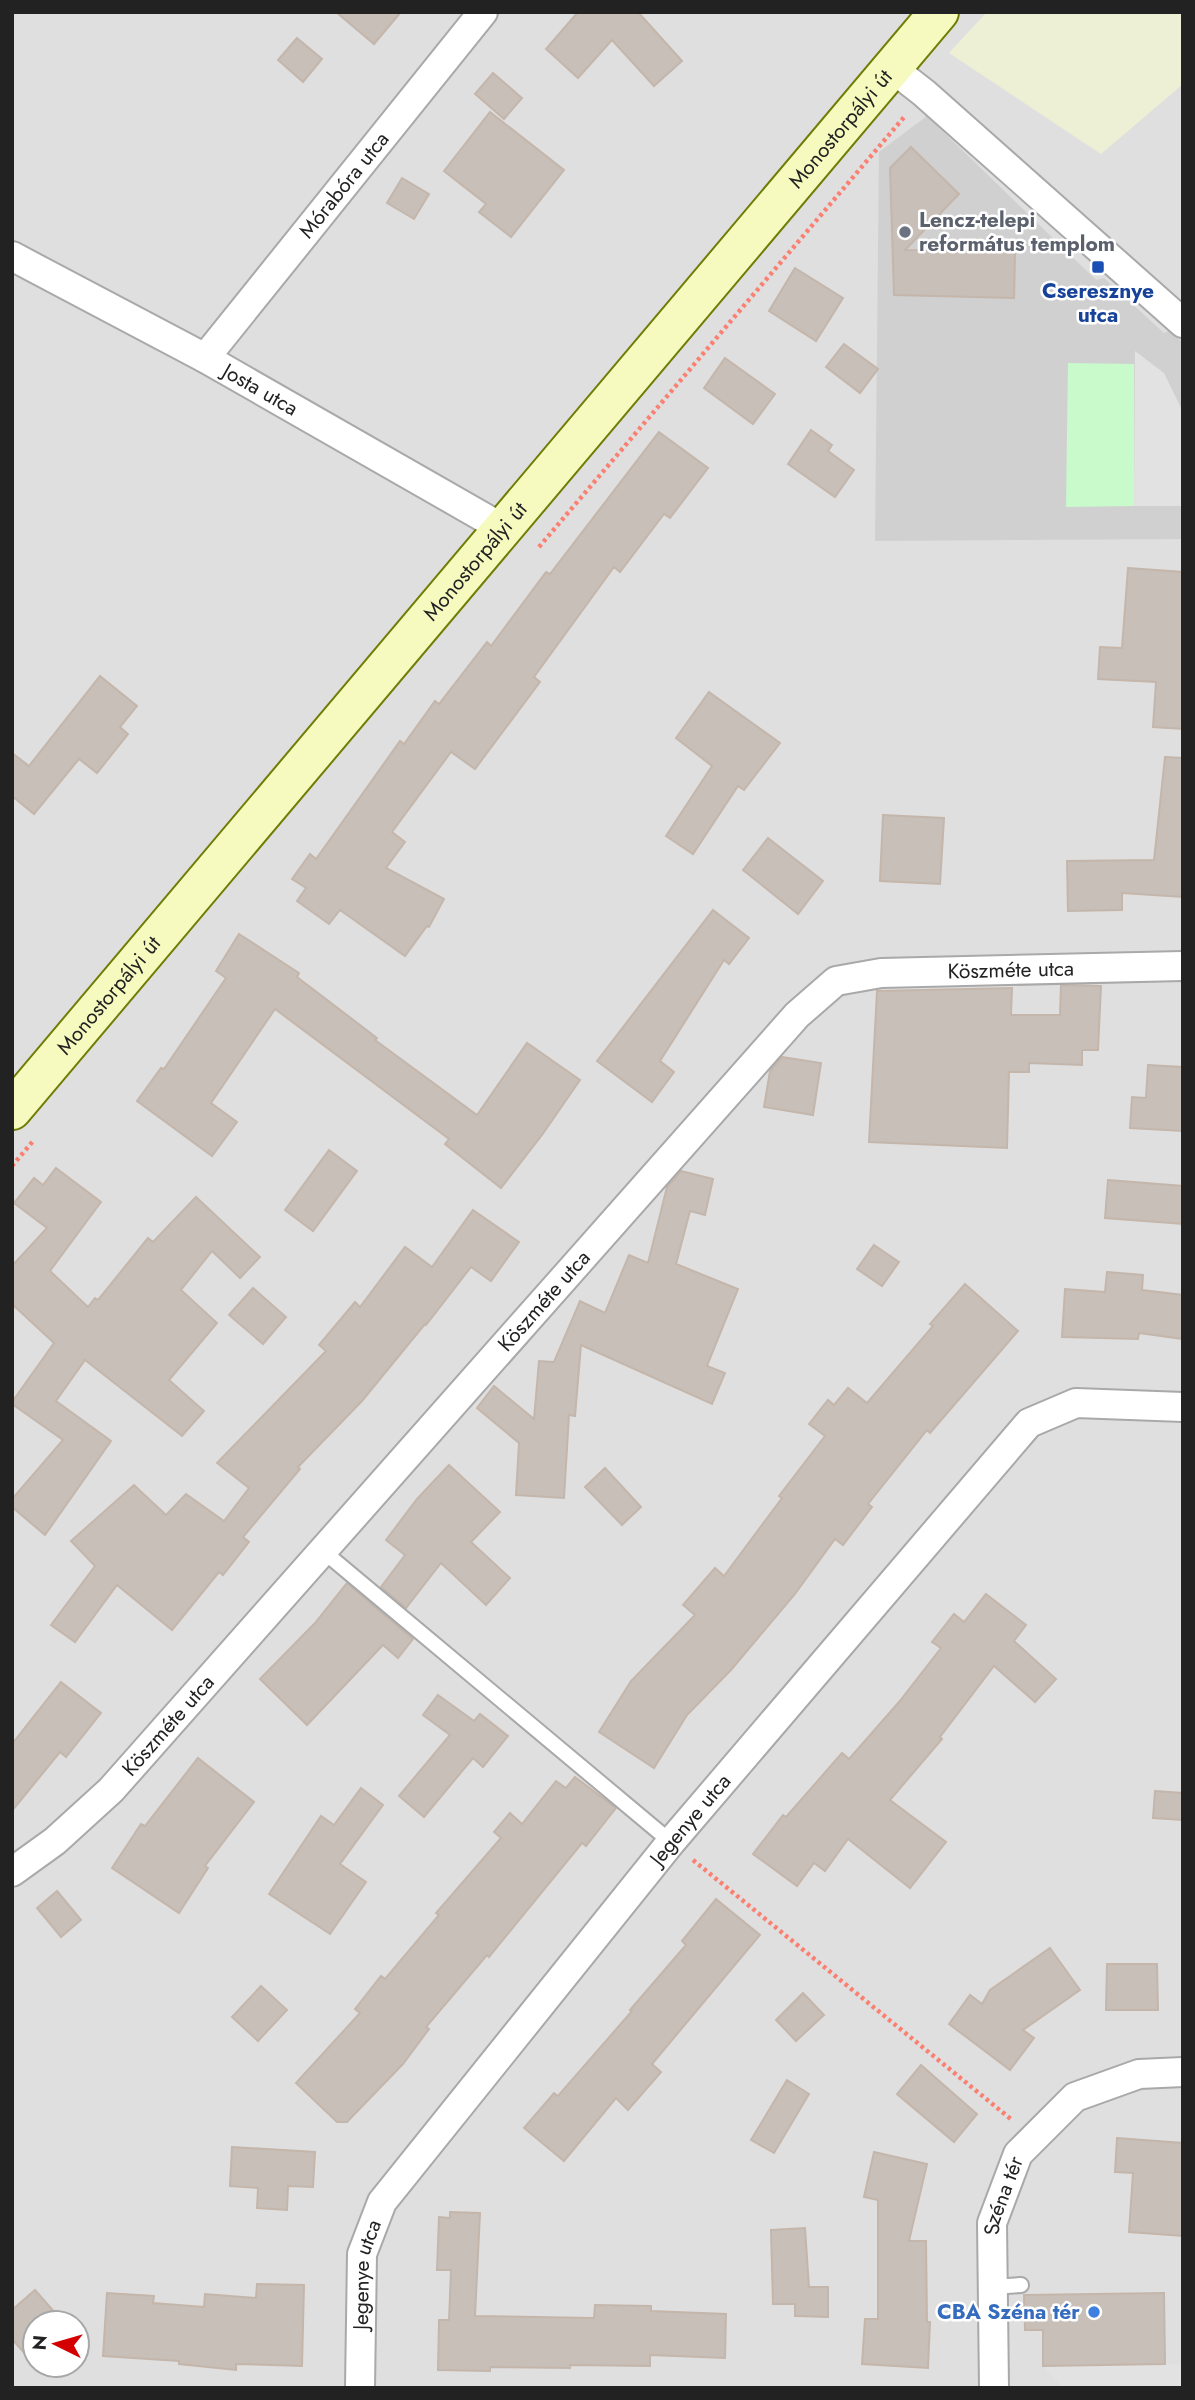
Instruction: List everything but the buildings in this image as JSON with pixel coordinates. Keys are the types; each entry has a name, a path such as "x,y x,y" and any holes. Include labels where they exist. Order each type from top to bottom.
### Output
{"street":[{"name":"Mórabóra utca","path":"205,358 483,12"},
{"name":"Monostorpályi út","path":"12,1111 939,12"},
{"path":"892,68 924,93 1183,323"},
{"name":"Josta utca","path":"12,256 205,358 504,530"},
{"name":"Köszméte utca","path":"12,1872 55,1841 111,1790 797,1015 836,981 881,973 1183,966"},
{"name":"Jegenye utca","path":"360,2388 362,2254 382,2202 671,1842 1028,1423 1076,1403 1183,1407"},
{"name":"Széna tér","path":"994,2388 992,2223 1018,2154 1075,2097 1139,2074 1183,2072"}],"lane":[{"path":"323,1551 671,1842"},
{"path":"993,2287 1021,2285"}],"path":[{"path":"671,1842 1034,2137"}],"shaded area":[{"path":"12,12 1183,12 1183,2388 12,2388"},
{"path":"927,116 1096,280 1104,278 1164,333 1173,329 1183,345 1183,539 875,541 879,152"},
{"path":"1135,351 1164,373 1183,412 1183,506 1134,506"},
{"path":"1183,2364 1183,2388 1062,2388 1043,2366"}],"green space":[{"path":"987,12 1183,12 1183,84 1101,154 949,53"},
{"path":"1068,363 1134,364 1134,506 1066,507"}],"place":[{"name":"Lencz-telepi református templom","path":"905,232"},
{"name":"Cseresznye utca","path":"1098,267"},
{"name":"CBA Széna tér","path":"1094,2312"}]}
